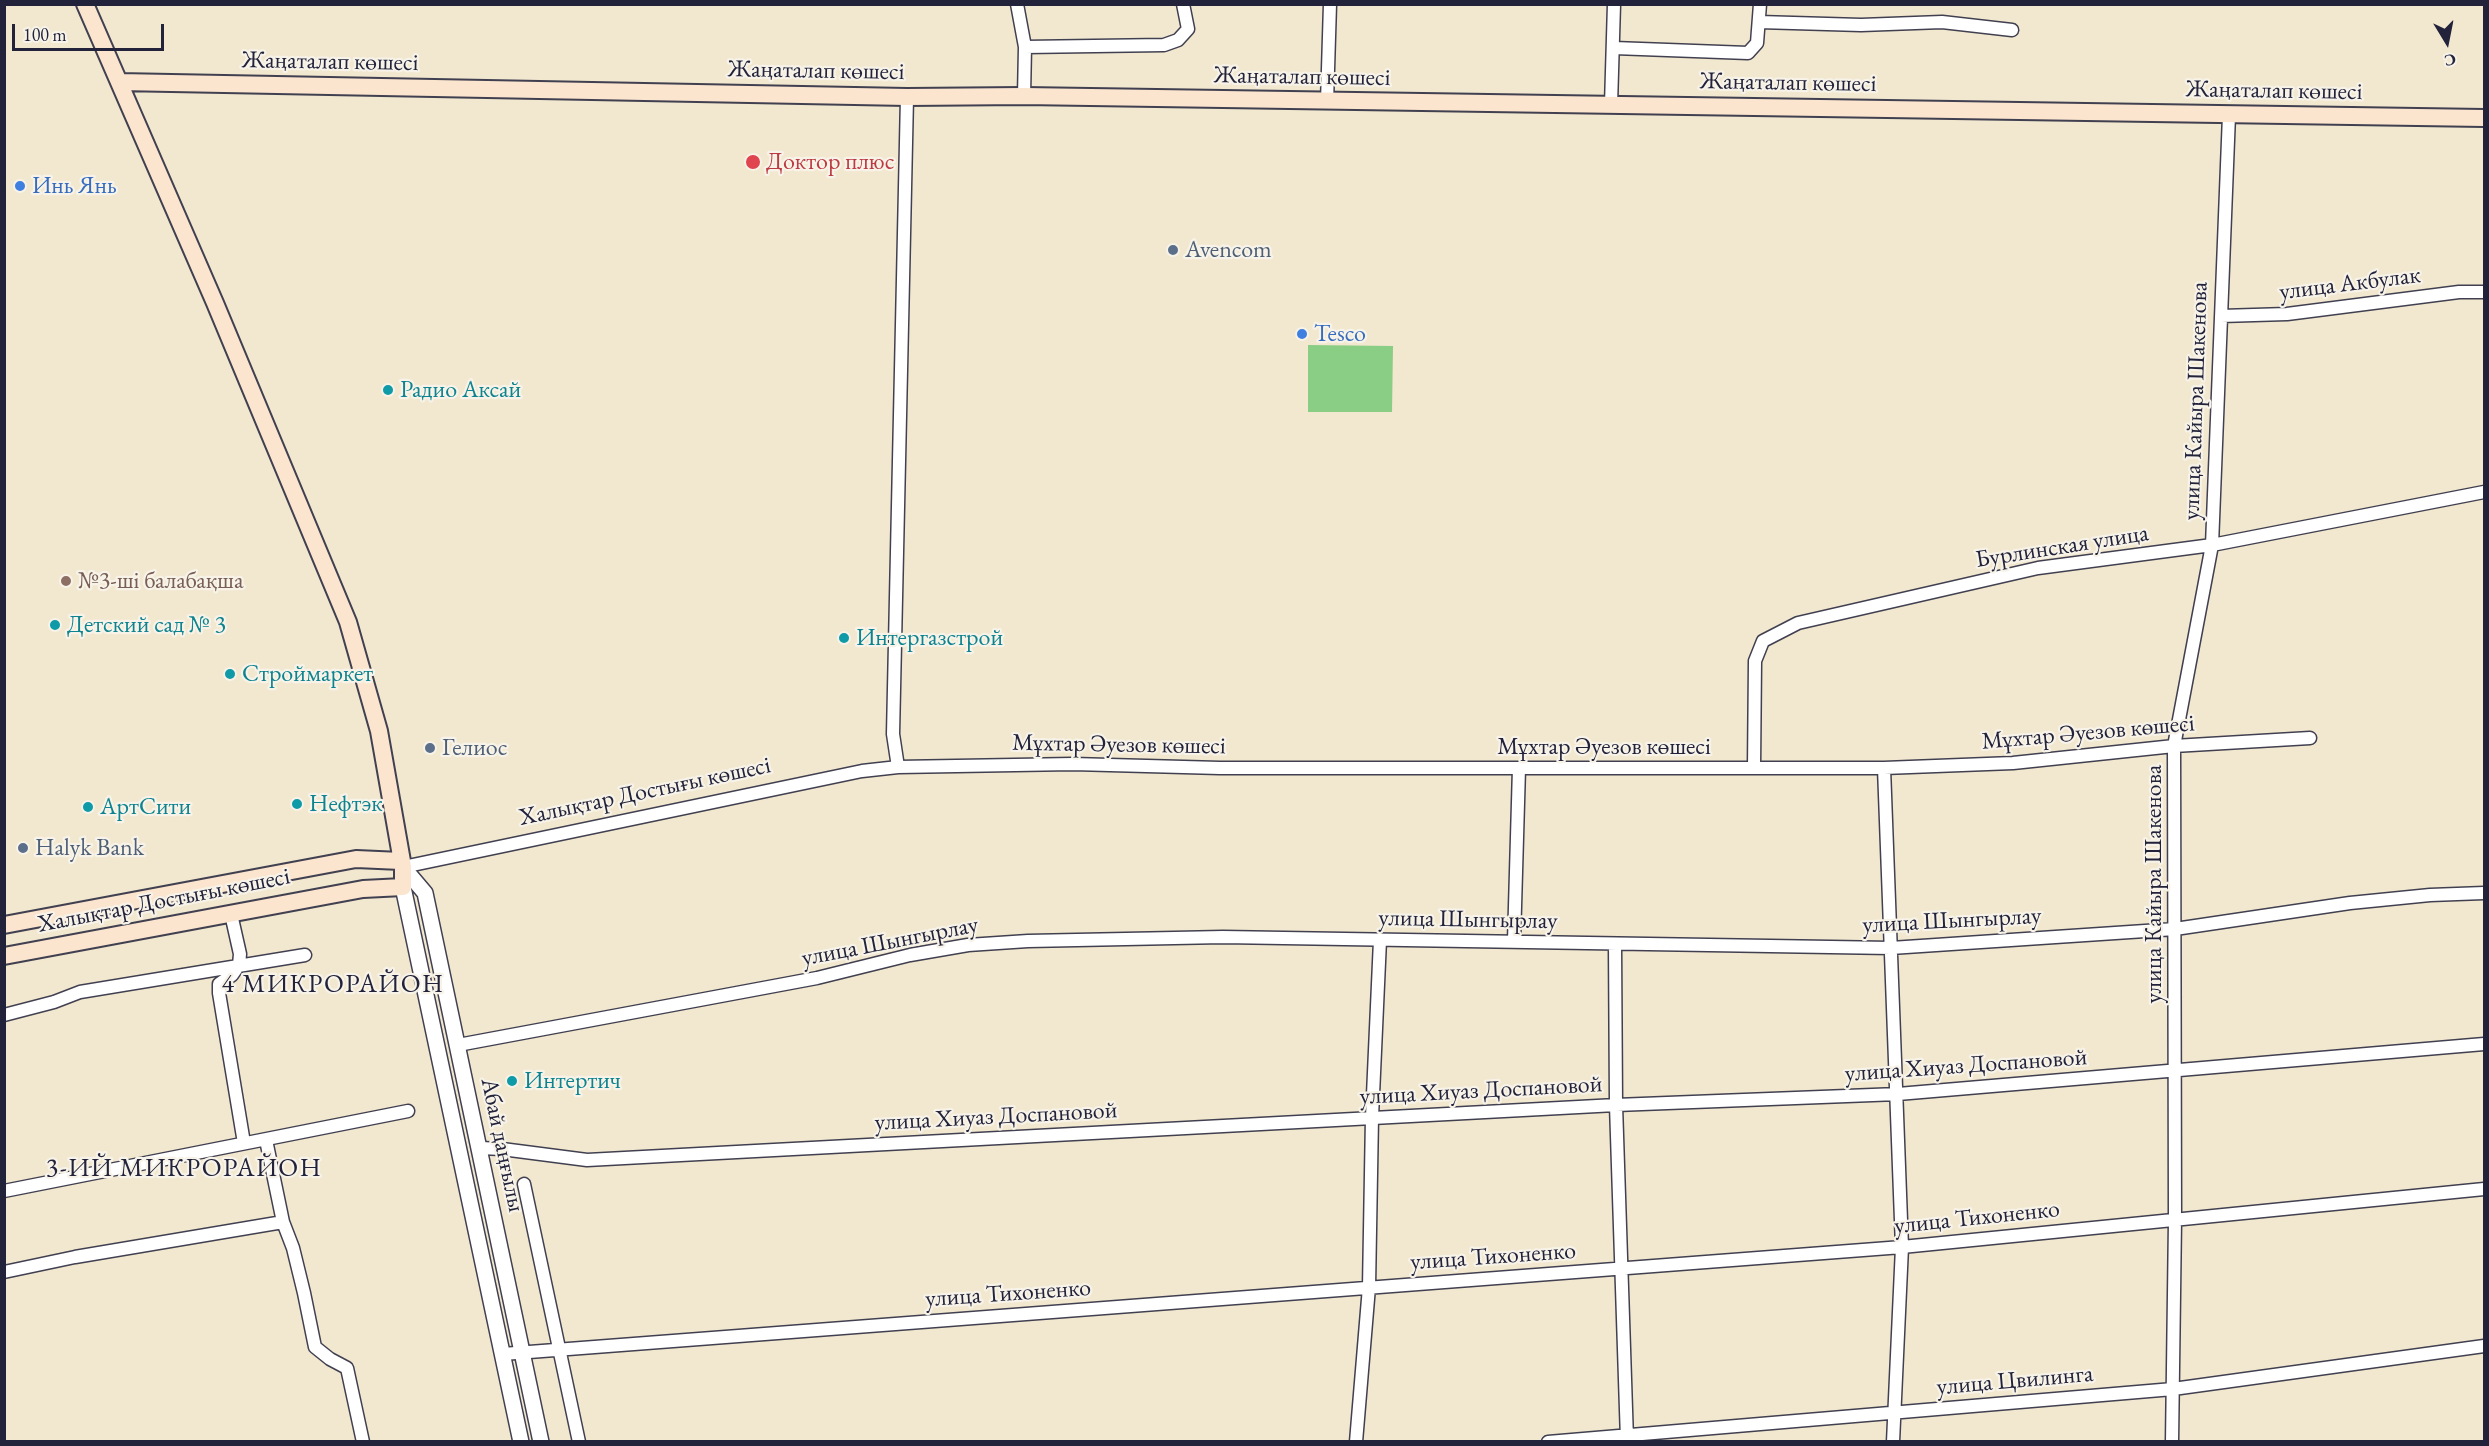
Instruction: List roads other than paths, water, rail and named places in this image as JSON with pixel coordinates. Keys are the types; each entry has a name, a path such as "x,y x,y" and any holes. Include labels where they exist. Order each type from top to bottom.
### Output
{"main road":[{"path":"85,4 215,303 348,622 379,731 402,864 403,887"},
{"name":"Жаңаталап көшесі","path":"119,82 907,97 1024,96 2484,118"},
{"name":"Халықтар Достығы көшесі","path":"4,925 356,859 402,864"},
{"name":"Халықтар Достығы көшесі","path":"4,956 363,889 403,887"}],"street":[{"path":"1017,4 1025,47 1024,96"},
{"path":"1025,47 1164,45 1178,40 1188,29 1183,4"},
{"path":"1327,102 1330,4"},
{"path":"1611,105 1614,4"},
{"path":"1614,48 1748,54 1757,43 1760,4"},
{"path":"1759,22 1861,25 1942,22 2012,30"},
{"path":"898,767 893,734 907,97"},
{"name":"улица Кайыра Шакенова","path":"2172,1442 2175,1220 2174,746 2212,545 2229,115"},
{"name":"улица Акбулак","path":"2221,316 2287,314 2459,292 2484,292"},
{"name":"Бурлинская улица","path":"1754,768 1755,662 1763,641 1798,623 1824,615 2038,568 2212,545 2484,492"},
{"name":"Мұхтар Әуезов көшесі","path":"898,767 1073,764 1220,768 1884,768 2013,762 2174,746 2310,738"},
{"name":"Халықтар Достығы көшесі","path":"402,864 862,771 898,767"},
{"path":"1514,941 1519,768"},
{"path":"1884,768 1902,1247 1893,1442"},
{"name":"Абай даңғылы","path":"402,864 425,893 541,1442"},
{"name":"Абай даңғылы","path":"403,887 521,1442"},
{"name":"улица Шынгырлау","path":"458,1045 817,978 910,955 968,945 1028,941 1212,937 1891,948 2175,929 2350,903 2484,892"},
{"path":"231,914 240,954 239,964 232,975 219,984 244,1143"},
{"path":"1356,1442 1369,1287 1372,1117 1380,940"},
{"path":"1615,944 1616,1105 1627,1438"},
{"path":"4,1015 54,1002 80,992 239,964 305,955"},
{"name":"улица Хиуаз Доспановой","path":"480,1148 587,1160 1372,1117 1898,1094 2484,1044"},
{"path":"4,1191 408,1111"},
{"path":"266,1140 283,1222 293,1248 315,1347 330,1359 347,1368 363,1442"},
{"path":"524,1184 561,1348 579,1442"},
{"name":"улица Тихоненко","path":"502,1354 1902,1247 2484,1189"},
{"path":"4,1272 75,1257 283,1222"},
{"name":"улица Цвилинга","path":"1548,1442 1627,1438 2173,1389 2484,1346"}],"place":[{"name":"Доктор плюс","path":"753,162"},
{"name":"Инь Янь","path":"20,186"},
{"name":"Avencom","path":"1173,250"},
{"name":"Tesco","path":"1302,334"},
{"name":"Радио Аксай","path":"388,390"},
{"name":"№3-ші балабақша","path":"66,581"},
{"name":"Детский сад № 3","path":"55,625"},
{"name":"Интергазстрой","path":"844,638"},
{"name":"Строймаркет","path":"230,674"},
{"name":"Гелиос","path":"430,748"},
{"name":"Нефтэк","path":"297,804"},
{"name":"АртСити","path":"88,807"},
{"name":"Halyk Bank","path":"23,848"},
{"name":"Интертич","path":"512,1081"}],"district":[{"name":"4 МИКРОРАЙОН","path":"333,985"},
{"name":"3-ИЙ МИКРОРАЙОН","path":"184,1169"}]}
